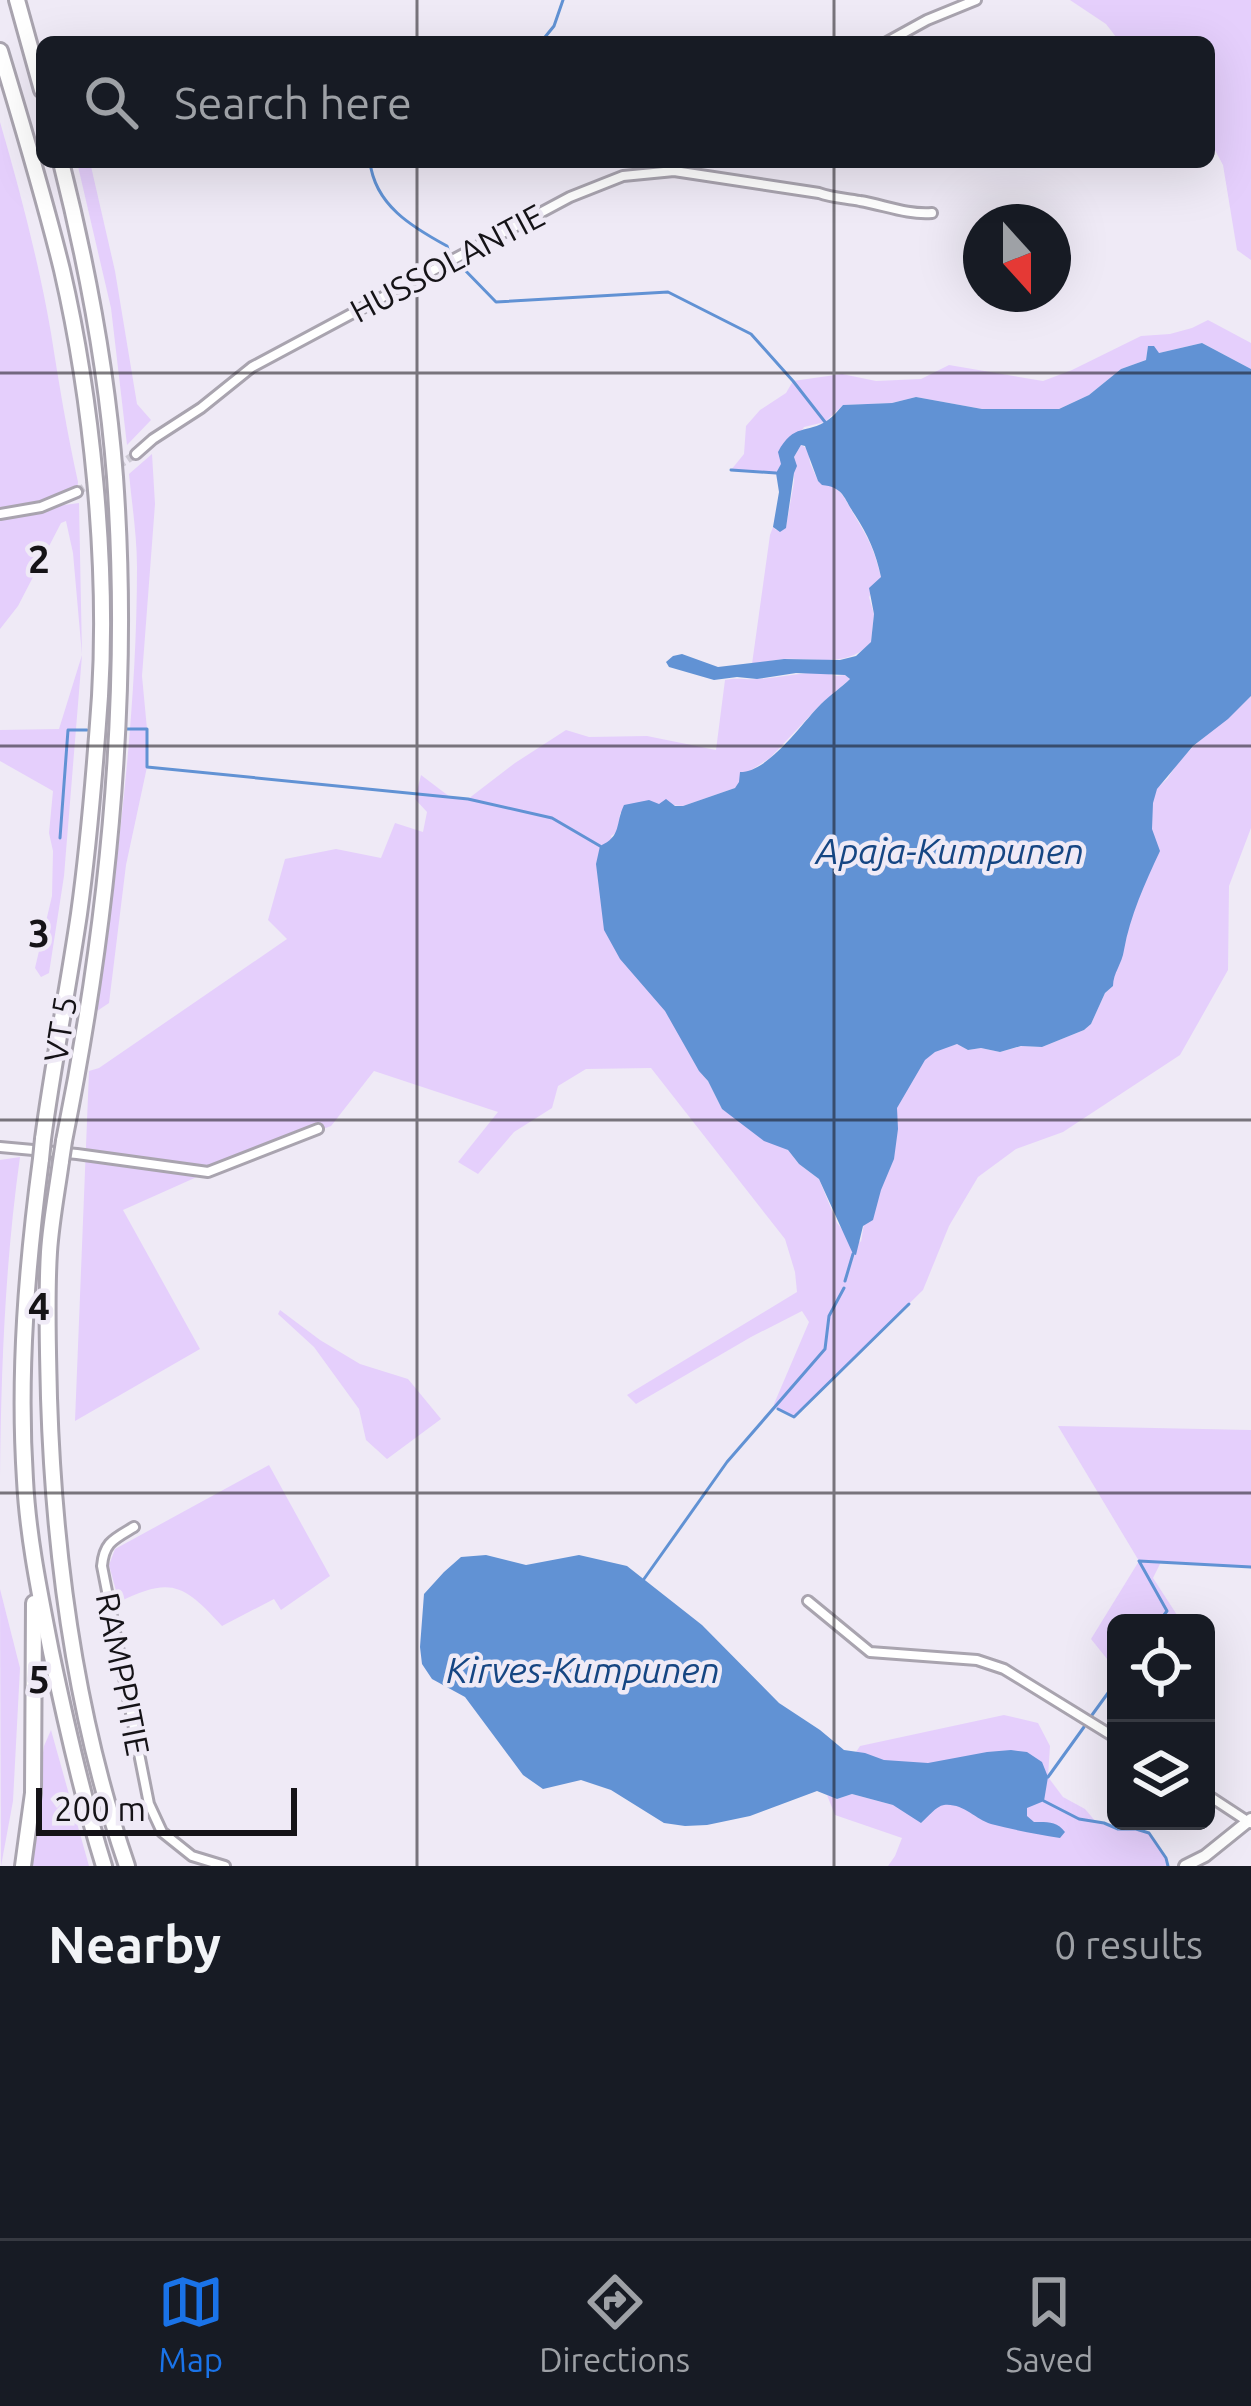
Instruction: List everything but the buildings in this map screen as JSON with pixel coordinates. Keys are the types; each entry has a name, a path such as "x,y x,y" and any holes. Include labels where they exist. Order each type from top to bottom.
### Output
{"highway":[{"path":"17,0 36,68"},
{"name":"VT 5","path":"0,51 42,194 71,319 94,478 100,694 79,910 28,1251 23,1340 25,1479 34,1568 84,1804 104,1866"},
{"name":"VT 5","path":"62,168 92,304 115,475 119,717 102,913 49,1250 51,1458 71,1652 93,1754 127,1866"},
{"path":"23,1866 33,1793 34,1568"}],"street":[{"path":"898,36 976,0"},
{"name":"HUSSOLANTIE","path":"136,454 252,367 571,197 623,176 666,168"},
{"name":"HUSSOLANTIE","path":"688,168 932,214"},
{"path":"0,514 40,507 77,492"},
{"path":"0,1147 208,1172 318,1129"},
{"name":"RAMPPITIE","path":"134,1527 103,1550 102,1565 149,1804 162,1832 192,1856 224,1866"},
{"path":"808,1601 870,1652 977,1660 1004,1669 1107,1732"},
{"path":"1185,1866 1250,1822 1215,1799"}],"shaded area":[{"path":"1070,0 1251,0 1251,260 1237,250 1223,165 1215,150 1215,36 1115,36"},
{"path":"0,122 41,280 78,482 77,492 43,508 79,503 82,655 66,521 0,629"},
{"path":"78,168 91,168 115,271 137,404 151,420 127,445 111,308"},
{"path":"1208,320 1251,343 1251,369 1202,343 1159,353 1148,347 1146,360 1121,369 1089,395 1059,409 982,409 916,397 843,405 825,422 804,427 776,473 731,470 744,454 746,426 786,393 793,381 842,374 876,381 921,379 949,365 1043,381 1141,336 1170,334"},
{"path":"801,445 808,449 818,481 843,496 876,558 881,577 869,597 874,614 871,642 841,659 752,664 770,535 773,527 786,527 794,457"},
{"path":"152,454 155,504 142,676 147,767 126,865 109,1003 97,1011 134,679 137,555 129,474"},
{"path":"82,655 64,876 49,973 41,977 35,968 52,896 53,791 0,761 0,730 59,729"},
{"path":"820,672 850,679 735,788 683,806 659,804 620,813 619,831 611,836 684,1044 722,1109 788,1150 819,1179 837,1223 861,1242 878,1135 920,1054 957,1044 968,1050 1000,1052 1042,1047 1091,1024 1113,986 1083,858 1168,778 1196,744 1251,696 1251,828 1229,886 1228,970 1180,1055 1063,1132 1016,1149 978,1177 949,1226 923,1290 794,1417 774,1404 809,1322 802,1311 636,1404 627,1395 797,1292 785,1239 651,1068 586,1069 558,1086 552,1108 514,1132 478,1174 458,1162 498,1112 374,1071 331,1126 123,1210 200,1349 75,1421 89,1071 287,939 268,920 285,859 336,849 381,858 395,823 423,832 427,812 415,799 421,775 450,797 468,799 566,730 589,737 647,736 716,750 725,680"},
{"path":"20,1157 5,1317 0,1478 0,1160"},
{"path":"280,1310 360,1364 408,1379 441,1419 387,1459 366,1440 359,1409 314,1347 278,1314"},
{"path":"1058,1426 1251,1430 1251,1567 1161,1562 1153,1578 1176,1614 1107,1614 1107,1659 1091,1639 1139,1561"},
{"path":"269,1465 330,1576 281,1610 274,1599 222,1626 197,1601 176,1589 152,1589 119,1602 109,1565 115,1549"},
{"path":"0,1589 20,1668 13,1801 1,1866"},
{"path":"1004,1715 1038,1723 1050,1746 1048,1777 1063,1797 1107,1826 1107,1830 1149,1833 1168,1866 888,1866 902,1838 835,1815 827,1795 837,1799 852,1794 893,1805 884,1760 856,1752 860,1746"},
{"path":"51,1730 89,1866 27,1866 44,1746"}],"water":[{"name":"Apaja-Kumpunen","path":"1202,343 1251,369 1251,696 1193,746 1157,789 1152,829 1160,851 1134,912 1113,986 1091,1024 1042,1047 1000,1052 968,1050 957,1044 925,1060 897,1108 894,1159 873,1220 863,1226 853,1254 819,1179 788,1150 764,1141 722,1109 665,1011 620,959 604,930 596,864 600,846 615,834 624,805 649,800 659,804 666,799 683,806 735,788 740,772 773,756 850,679 796,673 714,680 669,667 666,662 682,654 718,667 784,659 840,660 856,656 871,642 874,614 869,588 881,577 874,552 843,495 818,481 805,446 794,457 797,466 786,528 780,532 773,527 779,492 776,473 781,464 778,452 795,433 828,420 843,405 916,397 982,409 1059,409 1089,395 1121,369 1146,360 1148,346 1159,353"},
{"name":"Kirves-Kumpunen","path":"486,1555 526,1565 579,1555 627,1566 702,1625 779,1703 844,1750 884,1760 928,1763 987,1752 1027,1752 1042,1762 1048,1777 1044,1801 1027,1808 1027,1816 1065,1832 1060,1838 999,1826 951,1805 938,1807 921,1823 893,1805 852,1794 837,1799 817,1791 750,1816 685,1826 664,1823 611,1790 581,1780 543,1789 523,1775 465,1697 432,1679 422,1664 424,1594 461,1557"}],"waterway":[{"path":"546,36 563,0"},
{"path":"371,168 387,202 447,246 449,253"},
{"path":"460,265 496,302 668,292 751,334 825,422"},
{"path":"731,470 776,473"},
{"path":"127,729 147,729 147,767 468,799 552,818 600,846"},
{"path":"60,838 68,730 87,730"},
{"path":"845,1281 853,1254"},
{"path":"644,1579 727,1462 825,1349 829,1316 844,1288"},
{"path":"778,1409 794,1417 909,1304"},
{"path":"1165,1614 1139,1561 1251,1567"},
{"path":"1092,1715 1107,1694"},
{"path":"1048,1777 1084,1727"},
{"path":"1044,1801 1079,1819 1149,1833 1168,1866"}],"tunnel":[{"path":"77,492 136,454"}]}
